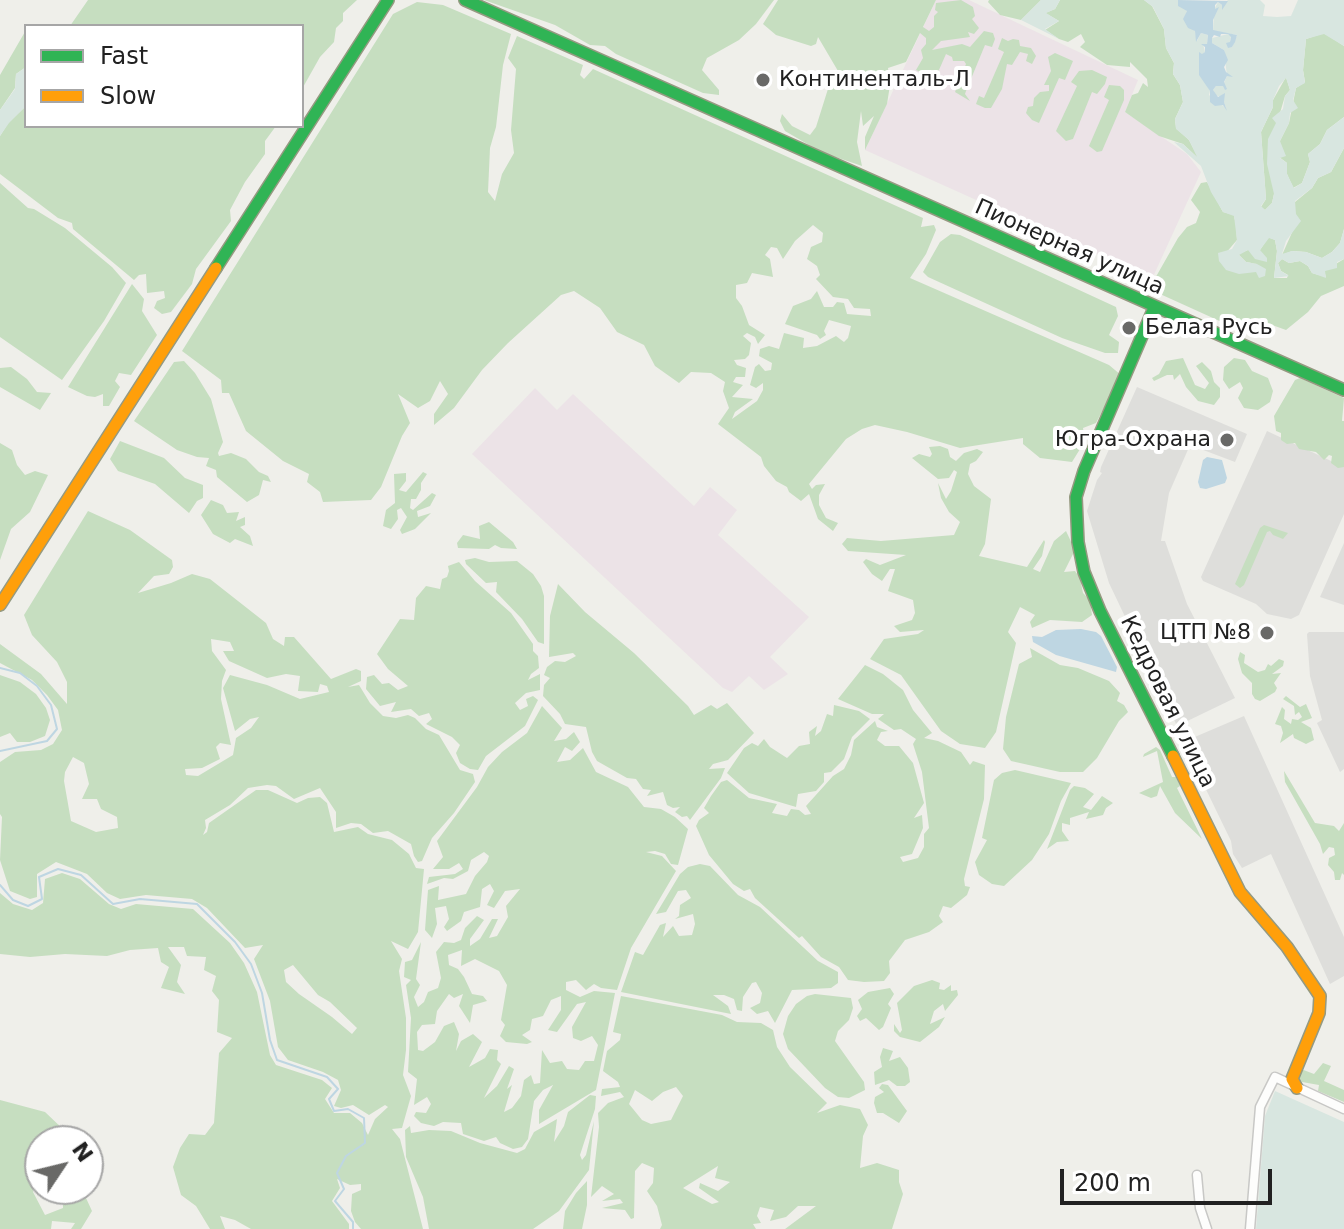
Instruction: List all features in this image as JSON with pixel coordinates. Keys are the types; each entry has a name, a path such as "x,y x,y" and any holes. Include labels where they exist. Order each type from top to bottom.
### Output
{"main road":[{"path":"0,605 388,0"},
{"name":"Пионерная улица","path":"465,0 1344,390"},
{"name":"Кедровая улица","path":"1154,308 1084,471 1076,497 1078,542 1084,572 1100,611 1228,871 1240,892 1293,955 1320,996 1319,1013 1292,1079 1297,1088"}],"street":[{"path":"1250,1229 1260,1107 1275,1077 1344,1109"},
{"path":"1197,1175 1200,1208 1207,1229"}],"shaded area":[{"path":"936,0 969,0 1138,80 1125,112 1187,154 1201,172 1152,279 865,150"},
{"path":"1041,0 1060,0 1055,9 1046,13 1059,21 1045,29 1059,39 1021,20"},
{"path":"1144,0 1178,0 1187,11 1184,19 1195,31 1197,41 1201,33 1208,35 1207,44 1203,44 1205,52 1202,55 1199,53 1199,66 1209,95 1226,108 1222,97 1214,95 1213,90 1223,85 1227,76 1224,50 1212,43 1212,38 1228,34 1232,47 1237,35 1213,31 1214,10 1218,2 1222,5 1228,0 1260,0 1265,5 1263,16 1277,17 1291,16 1298,0 1344,0 1344,46 1324,34 1306,39 1305,83 1296,88 1293,100 1298,108 1290,113 1289,123 1280,141 1286,156 1280,158 1287,163 1287,174 1294,188 1302,183 1310,162 1308,154 1320,144 1327,130 1344,117 1344,148 1331,172 1318,178 1312,188 1295,201 1296,214 1301,221 1286,241 1282,254 1306,252 1322,258 1340,243 1344,229 1344,259 1337,262 1337,268 1325,271 1326,278 1312,273 1300,261 1289,263 1282,259 1278,263 1281,271 1289,276 1274,278 1277,251 1275,240 1269,238 1260,250 1267,262 1255,259 1248,250 1239,255 1246,262 1266,269 1265,276 1259,278 1256,272 1239,274 1226,270 1219,261 1218,253 1232,249 1237,240 1234,216 1223,212 1201,166 1174,142 1183,144 1197,157 1189,140 1176,129 1175,119 1183,102 1180,85 1173,74 1174,63 1166,48 1164,29 1153,7","holes":["1286,78 1290,90 1285,96 1283,109 1272,118 1276,123 1268,139 1267,164 1274,194 1272,203 1265,210 1261,206 1266,199 1261,132 1279,86"]},
{"path":"24,68 24,108 0,136 0,110 15,89 16,74"},
{"path":"1137,387 1247,434 1235,462 1190,445 1169,493 1161,541 1165,541 1187,604 1235,698 1177,726 1109,583 1087,511 1102,473 1101,467"},
{"path":"535,388 557,410 573,394 694,506 710,487 737,510 718,535 809,617 770,657 788,674 764,690 749,676 732,692 723,688 472,454"},
{"path":"1267,431 1344,467 1344,514 1299,615 1291,619 1267,614 1256,604 1203,581 1201,577"},
{"path":"1344,543 1344,605 1320,597"},
{"path":"1309,632 1344,632 1344,769 1340,772 1317,723 1322,720 1310,676"},
{"path":"1244,716 1344,937 1344,976 1330,984 1271,854 1242,868 1183,742"},
{"path":"1275,1091 1344,1122 1344,1229 1256,1229 1265,1116"}],"green space":[{"path":"88,0 357,0 343,13 334,42 320,57 304,85 304,24 71,24"},
{"path":"484,0 774,0 739,40 707,58 702,70 719,90 719,95 703,93 616,54 605,46 590,45 555,25"},
{"path":"778,0 936,0 923,27 929,31 934,27 934,16 938,12 935,10 936,3 961,0 973,7 975,16 972,19 979,28 974,34 968,32 970,37 941,41 932,50 962,44 970,47 984,31 993,33 995,39 992,47 985,45 966,91 970,101 955,92 966,64 964,61 953,61 946,54 935,79 916,70 923,58 921,50 926,44 926,38 920,33 906,62 888,68 890,85 887,104 865,150 865,137 874,116 863,126 861,111 857,142 862,166 821,152 785,131 780,121 782,114 792,126 810,135 816,127 833,73 838,71 818,37 816,44 811,46 776,35 763,24"},
{"path":"989,0 1041,0 1021,20 1000,15"},
{"path":"1060,0 1144,0 1152,6 1164,29 1166,48 1174,63 1173,74 1180,85 1183,102 1175,119 1176,128 1189,140 1199,159 1183,144 1159,136 1125,112 1132,95 1138,93 1143,83 1148,87 1147,79 1130,62 1130,67 1107,65 1080,47 1085,42 1081,34 1068,42 1045,30 1059,21 1045,13 1055,9"},
{"path":"417,2 443,5 511,34 490,148 488,192 495,201 502,174 514,153 511,130 516,69 508,58 517,36 583,65 580,75 584,79 593,69 923,218 921,227 934,225 936,230 926,254 910,278 1109,365 1121,375 1096,423 1083,428 1085,441 1072,462 1040,458 1023,444 1023,438 960,448 875,425 846,439 809,484 812,489 825,484 819,495 819,505 826,518 838,523 833,531 818,519 809,494 801,501 789,492 764,466 761,457 718,424 729,408 723,391 725,382 711,373 691,372 679,383 655,366 644,345 617,332 600,308 574,291 561,295 508,343 482,370 454,408 434,425 434,414 448,394 440,381 430,401 418,408 398,394 410,423 381,487 371,500 323,502 320,492 307,482 309,474 283,461 246,431 229,393 222,393 221,380 182,351 393,14","holes":["813,225 823,233 822,242 811,247 807,259 817,266 820,275 816,279 833,297 848,299 854,308 870,309 871,316 847,314 844,303 824,307 817,291 811,299 793,306 785,324 817,335 820,339 826,335 824,331 829,320 851,326 848,338 844,342 836,336 817,346 803,348 804,338 784,333 779,349 769,346 760,349 759,356 772,363 771,370 765,371 759,364 755,367 750,385 756,388 763,383 763,390 757,401 732,419 735,412 753,399 732,397 743,385 733,382 736,377 745,377 746,368 737,365 734,360 745,359 749,355 751,343 743,336 747,333 755,337 758,344 765,335 749,325 736,298 736,285 747,283 752,273 773,277 770,259 765,255 771,247 777,248 783,259 795,241"]},
{"path":"24,33 24,68 16,74 15,88 0,110 0,75"},
{"path":"1324,33 1344,46 1344,117 1327,130 1320,144 1308,154 1310,162 1302,183 1293,188 1287,174 1287,163 1279,157 1280,141 1289,123 1296,88 1305,82 1306,39"},
{"path":"1002,38 1019,40 1020,46 1031,48 1036,56 1032,64 1026,61 1028,54 1020,52 1012,65 1007,64 1002,89 991,108 985,108 976,104 979,96 984,98 1004,52 998,49"},
{"path":"1055,53 1073,61 1065,80 1059,78 1039,123 1026,113 1040,92 1049,91 1049,85 1044,85 1051,71 1048,57"},
{"path":"1092,70 1107,77 1105,84 1097,94 1092,92 1073,139 1066,141 1056,131 1077,86 1071,82 1079,71"},
{"path":"1286,77 1290,90 1285,96 1277,123 1274,194 1272,203 1265,210 1261,207 1266,199 1261,132"},
{"path":"1109,85 1120,86 1124,90 1124,100 1102,151 1097,152 1089,146 1109,100 1104,97"},
{"path":"24,108 24,128 275,128 265,141 265,154 230,210 231,221 196,269 192,284 171,312 162,314 154,308 157,301 165,298 164,291 147,293 146,274 134,280 73,229 72,223 58,218 0,174 0,136"},
{"path":"1344,148 1344,229 1340,243 1322,258 1306,252 1292,251 1282,255 1294,228 1295,202 1312,188 1318,178 1331,172"},
{"path":"1207,182 1223,212 1234,215 1236,226 1237,240 1219,261 1257,264 1246,262 1238,254 1260,250 1268,237 1275,240 1277,251 1274,278 1287,278 1288,275 1281,271 1278,263 1282,259 1289,263 1300,261 1312,273 1326,277 1324,271 1344,259 1344,286 1321,296 1308,312 1286,330 1261,321 1246,333 1149,289 1178,238 1187,227 1196,223 1200,212 1191,200 1201,183"},
{"path":"0,183 28,208 65,228 112,267 126,283 104,321 62,380 0,337"},
{"path":"951,234 960,235 1116,307 1118,316 1109,335 1119,342 1118,353 1105,353 1062,338 928,277 923,272 940,242"},
{"path":"132,284 144,299 142,311 157,335 131,375 119,373 115,381 120,387 109,406 103,406 103,394 87,396 68,387"},
{"path":"1183,358 1195,385 1205,389 1209,383 1196,366 1202,362 1211,371 1214,382 1220,388 1220,397 1214,405 1198,401 1180,374 1174,380 1173,375 1154,381 1152,378 1159,374 1166,361"},
{"path":"1234,358 1245,360 1252,371 1268,378 1273,391 1270,402 1258,410 1244,408 1238,398 1243,388 1240,382 1229,389 1223,380 1224,367"},
{"path":"184,361 211,399 223,442 219,456 231,453 246,459 271,482 263,480 259,495 247,502 217,477 216,470 206,466 209,458 177,450 134,421 174,362"},
{"path":"11,367 27,379 37,392 51,393 40,410 0,387 0,368"},
{"path":"1300,378 1344,398 1344,467 1338,468 1331,463 1332,456 1324,460 1316,452 1299,449 1295,443 1287,444 1281,440 1281,433 1276,431 1274,416 1295,380"},
{"path":"120,441 164,458 185,478 203,485 203,498 189,513 155,484 118,471 110,459"},
{"path":"0,443 12,450 17,465 25,475 35,471 48,475 30,512 11,529 0,560"},
{"path":"929,447 948,449 950,457 956,461 964,453 977,449 983,452 970,464 968,474 974,486 991,499 985,544 979,556 1027,567 1044,540 1042,556 1033,569 1040,572 1054,541 1066,531 1075,550 1064,572 1075,571 1083,593 1090,600 1092,615 1082,622 1050,620 1032,628 1030,622 1035,615 1020,607 1008,632 1016,643 996,732 985,748 960,744 941,731 901,675 870,659 884,639 918,634 924,630 900,632 894,626 912,620 915,613 913,600 888,591 895,569 890,569 882,581 863,562 866,559 880,565 906,555 848,551 842,544 847,538 881,541 954,535 960,522 949,512 941,498 938,483 946,499 957,472 954,470 949,478 938,479 912,458 919,454 930,457"},
{"path":"423,472 427,474 416,499 411,499 410,508 413,510 432,493 436,495 430,506 417,511 418,517 431,513 415,529 402,534 400,530 407,517 401,508 397,510 398,519 391,529 383,526 386,510 395,503 394,474 406,473 406,481 399,490 406,492"},
{"path":"211,500 223,505 227,513 239,512 236,521 245,517 245,525 240,527 250,536 253,546 235,539 230,543 213,534 201,515"},
{"path":"88,511 130,530 172,560 173,567 169,574 154,576 138,593 192,574 210,579 266,623 273,639 284,646 285,637 294,637 331,679 356,669 361,671 361,681 348,687 359,685 383,716 396,718 408,715 415,718 426,729 439,735 460,770 473,774 475,782 432,838 422,861 418,862 411,844 388,831 373,833 361,824 351,823 336,828 336,812 320,788 294,799 276,786 248,788 230,805 205,820 203,835 209,823 256,790 268,790 297,803 320,797 327,803 334,832 358,827 368,834 392,840 409,854 416,868 424,869 418,932 408,949 391,941 402,959 399,971 406,1018 403,1075 411,1096 402,1128 392,1129 400,1139 423,1229 361,1229 351,1211 352,1194 361,1190 361,1184 350,1185 337,1179 340,1188 332,1201 349,1224 349,1229 251,1229 220,1216 225,1229 210,1229 196,1206 181,1195 173,1167 189,1134 205,1135 214,1123 219,1053 232,1038 217,1032 219,1000 212,991 216,976 204,970 206,957 187,956 184,947 168,947 181,965 177,982 185,994 161,988 169,967 161,962 158,948 107,956 65,954 30,957 0,954 0,893 13,904 32,910 43,903 45,879 62,873 80,879 109,904 121,909 136,904 193,909 230,943 244,963 257,992 270,1055 276,1065 322,1080 332,1088 325,1099 334,1113 350,1113 362,1123 368,1135 375,1119 388,1107 385,1105 369,1115 353,1105 334,1106 341,1090 338,1080 288,1060 278,1047 270,1001 254,959 263,945 245,948 207,908 192,899 146,895 120,899 107,893 87,874 56,862 37,874 37,897 30,899 10,891 0,860 0,762 15,752 41,750 53,744 62,730 58,710 47,695 32,680 0,663 0,644 41,674 67,704 67,682 57,662 32,635 24,615","holes":["211,639 230,642 234,651 223,651 229,661 267,678 286,674 300,676 298,691 318,692 320,684 327,686 329,692 300,699 267,685 230,675 223,688 235,731 250,719 259,717 251,728 236,738 233,755 198,776 186,775 185,769 202,768 220,759 216,747 220,743 231,745 221,699 226,670 212,651","73,757 84,763 89,784 82,799 97,799 101,809 117,817 118,828 96,832 71,821 65,772","293,965 318,995 330,1002 357,1028 352,1034 286,982 284,970"]},
{"path":"489,522 517,549 495,545 489,549 458,548 457,543 463,535 480,539 479,526"},
{"path":"1264,525 1288,533 1283,539 1267,532 1240,588 1235,584"},
{"path":"475,558 489,562 517,561 533,574 544,596 544,644 538,642 522,619 496,592 497,582 486,583 466,564 465,560"},
{"path":"459,562 511,613 533,644 539,668 528,680 540,674 540,690 526,693 515,703 520,710 528,706 526,699 533,696 538,700 525,726 486,756 478,770 460,763 456,753 460,745 452,737 426,724 432,719 429,713 419,716 411,709 391,712 396,702 380,706 366,689 367,677 374,675 382,684 389,683 398,690 408,686 388,669 377,654 400,619 414,620 416,598 426,586 440,589 442,579 447,577 448,566"},
{"path":"558,584 585,612 634,653 694,715 711,705 717,709 727,703 754,733 728,760 713,764 709,769 725,768 690,820 675,812 680,807 667,805 663,792 647,796 651,790 643,789 636,779 627,778 597,761 586,727 565,724 543,696 544,685 550,678 544,675 547,667 555,661 565,662 576,656 573,653 549,657 550,616"},
{"path":"1030,648 1060,665 1078,668 1109,681 1120,693 1117,701 1128,712 1119,721 1097,758 1083,772 1060,772 1011,761 1003,749 1006,717 1019,664 1032,657"},
{"path":"1240,652 1245,655 1244,663 1258,672 1279,659 1284,661 1283,666 1272,674 1281,673 1274,683 1277,688 1275,692 1260,701 1255,699 1252,683 1242,673 1238,659"},
{"path":"865,665 903,690 913,710 932,733 924,738 961,752 970,765 973,761 985,765 984,799 964,879 965,886 970,887 967,895 951,908 943,906 939,916 943,922 929,932 905,940 889,961 890,973 884,981 864,982 848,980 839,967 821,957 802,936 799,938 755,898 750,889 744,891 733,884 709,855 696,826 709,813 704,808 711,796 721,782 727,780 749,798 777,804 772,813 787,816 791,809 805,815 811,814 806,806 833,776 844,769 854,740 875,721 877,727 888,731 881,732 877,740 885,746 899,746 913,763 924,803 914,818 922,815 923,828 912,854 900,857 903,862 918,858 924,847 924,834 929,828 922,772 913,744 916,739 878,719 884,714 872,714 838,699"},
{"path":"0,675 20,682 36,694 50,720 45,736 30,742 17,742 10,733 0,737"},
{"path":"1286,696 1300,707 1306,704 1312,718 1301,722 1311,728 1314,740 1306,744 1294,738 1293,734 1280,743 1283,733 1281,726 1275,724 1282,707 1285,710 1284,719 1291,724 1292,719 1302,717 1299,712 1295,715 1294,706 1283,699"},
{"path":"834,705 859,711 870,719 852,737 844,759 831,772 824,773 824,782 816,791 798,794 796,807 749,793 727,773 744,748 752,743 758,746 764,739 787,758 799,746 810,744 809,732 817,726 815,736 821,731 827,714 833,716"},
{"path":"542,706 562,728 554,741 566,739 574,732 580,742 572,751 565,747 557,762 570,760 583,748 596,772 628,787 644,807 661,809 688,829 678,865 671,864 665,854 646,852 662,856 676,871 631,948 617,990 594,984 586,990 576,980 566,982 566,990 580,997 594,991 615,993 596,1090 539,1124 539,1110 553,1085 543,1090 534,1101 528,1139 522,1147 513,1149 500,1143 496,1137 484,1141 463,1134 461,1123 443,1122 434,1126 421,1123 414,1116 416,1112 426,1113 431,1104 427,1097 414,1105 417,1079 408,1072 411,1018 406,985 411,980 404,977 405,962 412,960 421,942 416,979 420,985 414,997 418,1007 428,992 438,988 441,978 436,952 444,942 461,940 465,928 477,916 484,920 470,939 470,946 480,939 492,919 498,919 489,938 497,936 508,917 506,906 520,889 505,891 494,908 487,905 494,891 490,884 482,889 480,907 464,912 461,921 447,931 444,927 449,919 446,906 435,908 437,924 432,938 425,930 428,890 439,886 438,900 466,894 489,856 484,852 471,860 468,871 453,879 444,878 427,884 429,877 455,874 463,869 459,863 449,869 433,869 443,857 437,841 488,767 527,733","holes":["462,950 461,966 475,959 499,971 507,985 501,1020 505,1025 500,1036 506,1042 532,1042 522,1035 530,1030 532,1019 543,1016 551,1000 561,996 561,1010 548,1030 557,1032 577,1004 586,1002 572,1027 573,1038 581,1041 592,1036 598,1045 594,1061 585,1061 579,1070 567,1069 562,1061 550,1063 542,1050 540,1083 534,1084 531,1075 524,1080 521,1096 512,1108 504,1112 514,1069 509,1066 497,1086 484,1098 501,1064 497,1060 498,1050 490,1049 485,1058 469,1067 482,1042 473,1034 461,1041 456,1051 459,1034 454,1022 444,1026 435,1042 423,1051 418,1050 417,1032 422,1025 435,1024 437,1011 449,994 454,998 463,994 459,1006 470,1023 473,1005 487,1001 483,996 472,994 458,969 449,965 448,955"]},
{"path":"1156,747 1172,777 1176,777 1180,786 1177,788 1202,839 1175,813 1160,786 1157,796 1151,798 1139,793 1163,782 1157,751 1143,757"},
{"path":"1015,770 1071,783 1049,834 1032,860 1004,886 992,884 979,875 975,862 987,840 982,838 994,780 1002,773"},
{"path":"1284,771 1315,823 1334,826 1339,831 1344,823 1344,875 1342,873 1340,880 1335,880 1334,872 1328,865 1329,858 1335,855 1334,848 1329,847 1323,854 1285,782"},
{"path":"1074,786 1094,794 1083,807 1091,810 1102,796 1113,803 1103,815 1086,819 1089,812 1070,818 1070,825 1062,823 1062,831 1069,841 1057,842 1047,849 1070,790"},
{"path":"700,864 710,866 738,895 760,907 818,961 838,972 838,983 831,988 792,990 775,1023 768,1011 757,1014 750,1008 760,1003 762,993 756,982 743,997 742,1011 737,1010 734,999 713,995 728,1006 731,1014 621,992 635,952 643,955 660,925 666,923 663,937 673,926 679,936 692,935 695,924 693,914 675,919 679,916 680,905 691,898 686,890 678,891 666,912 656,914 680,874 688,867"},
{"path":"932,980 940,983 939,989 944,990 951,985 951,991 957,990 958,995 945,1011 943,1004 934,1011 930,1024 945,1017 939,1027 920,1042 900,1037 894,1031 894,1024 900,1033 902,1030 897,1003 914,986"},
{"path":"890,988 894,994 888,1004 891,1008 883,1027 879,1030 866,1018 860,1021 857,1016 862,1009 858,1000 868,992"},
{"path":"815,994 851,998 853,1008 849,1020 838,1031 835,1041 864,1082 865,1090 849,1098 838,1097 825,1088 788,1049 783,1034 788,1016 796,1004"},
{"path":"621,996 722,1015 737,1022 761,1023 773,1030 777,1047 790,1067 827,1103 817,1113 840,1105 860,1109 868,1125 863,1136 860,1168 877,1163 899,1170 903,1194 892,1229 785,1229 816,1206 798,1206 786,1217 770,1221 774,1210 760,1207 757,1216 761,1223 753,1224 756,1229 660,1229 662,1225 657,1206 647,1191 653,1183 654,1168 642,1163 635,1171 634,1218 631,1219 625,1210 602,1208 623,1203 620,1199 602,1201 614,1194 602,1186 591,1197 598,1113 608,1103 624,1097 620,1092 601,1096 602,1089 620,1087 603,1071 607,1051 620,1040 621,1034 613,1032","holes":["676,1087 683,1096 671,1120 651,1124 642,1120 629,1104 635,1090 652,1101","718,1166 715,1178 730,1182 718,1191 700,1183 699,1188 719,1202 712,1204 683,1188"]},
{"path":"883,1048 893,1051 889,1061 900,1057 908,1068 910,1082 905,1086 897,1086 889,1080 875,1085 874,1072 882,1067 880,1057"},
{"path":"1323,1063 1331,1066 1324,1081 1344,1090 1344,1102 1318,1091 1319,1085 1302,1082 1298,1077 1301,1069 1314,1074"},
{"path":"882,1084 888,1085 907,1111 899,1123 883,1113 877,1113 875,1097 884,1092 879,1088"},
{"path":"590,1095 596,1096 595,1109 580,1155 582,1160 586,1155 594,1121 589,1170 559,1211 533,1229 429,1229 423,1197 406,1157 405,1130 410,1126 411,1133 451,1131 517,1153 525,1149 534,1132 557,1119 554,1142 568,1112"},
{"path":"0,1100 45,1112 59,1125 24,1125 24,1205 40,1205 45,1215 63,1208 63,1205 89,1205 92,1211 81,1229 71,1229 75,1223 52,1221 51,1229 0,1229"},
{"path":"587,1181 587,1205 582,1229 563,1229 565,1211"}],"water":[{"path":"1178,0 1228,1 1222,10 1218,2 1215,5 1215,9 1219,7 1213,20 1213,30 1237,35 1235,42 1228,48 1226,43 1230,42 1231,37 1228,34 1221,34 1220,37 1214,35 1212,38 1212,43 1224,50 1228,60 1224,67 1233,77 1227,76 1224,82 1227,89 1216,86 1213,90 1218,97 1225,93 1227,111 1223,105 1215,106 1210,102 1210,91 1199,75 1199,52 1205,52 1201,44 1207,44 1208,35 1201,33 1196,42 1195,31 1188,28 1183,19 1187,11 1178,6"},
{"path":"1207,457 1222,460 1227,478 1225,483 1206,489 1200,488 1198,482 1203,460"},
{"path":"1081,629 1101,636 1117,667 1116,672 1056,655 1033,642 1032,636 1042,637 1056,630"}],"waterway":[{"path":"0,668 20,673 37,686 51,705 57,729 47,741 0,751"},
{"path":"0,885 13,900 28,906 42,899 39,877 58,869 81,875 113,904 140,899 197,904 235,942 251,964 262,993 270,1040 277,1060 327,1077 338,1089 329,1099 334,1111 348,1109 364,1118 365,1143 346,1156 337,1173 344,1189 335,1201 353,1222 353,1229"}],"traffic: fast":[{"path":"216,268 388,0"},
{"path":"465,0 1344,390"},
{"path":"1154,308 1084,471 1076,497 1078,542 1084,572 1100,611 1173,756"}],"traffic: slow":[{"path":"0,605 216,268"},
{"path":"1173,756 1240,892 1287,947 1320,996 1319,1013 1292,1079 1297,1088"}],"place":[{"name":"Континенталь-Л","path":"763,80"},
{"name":"Белая Русь","path":"1129,328"},
{"name":"Югра-Охрана","path":"1227,440"},
{"name":"ЦТП №8","path":"1267,633"}]}
